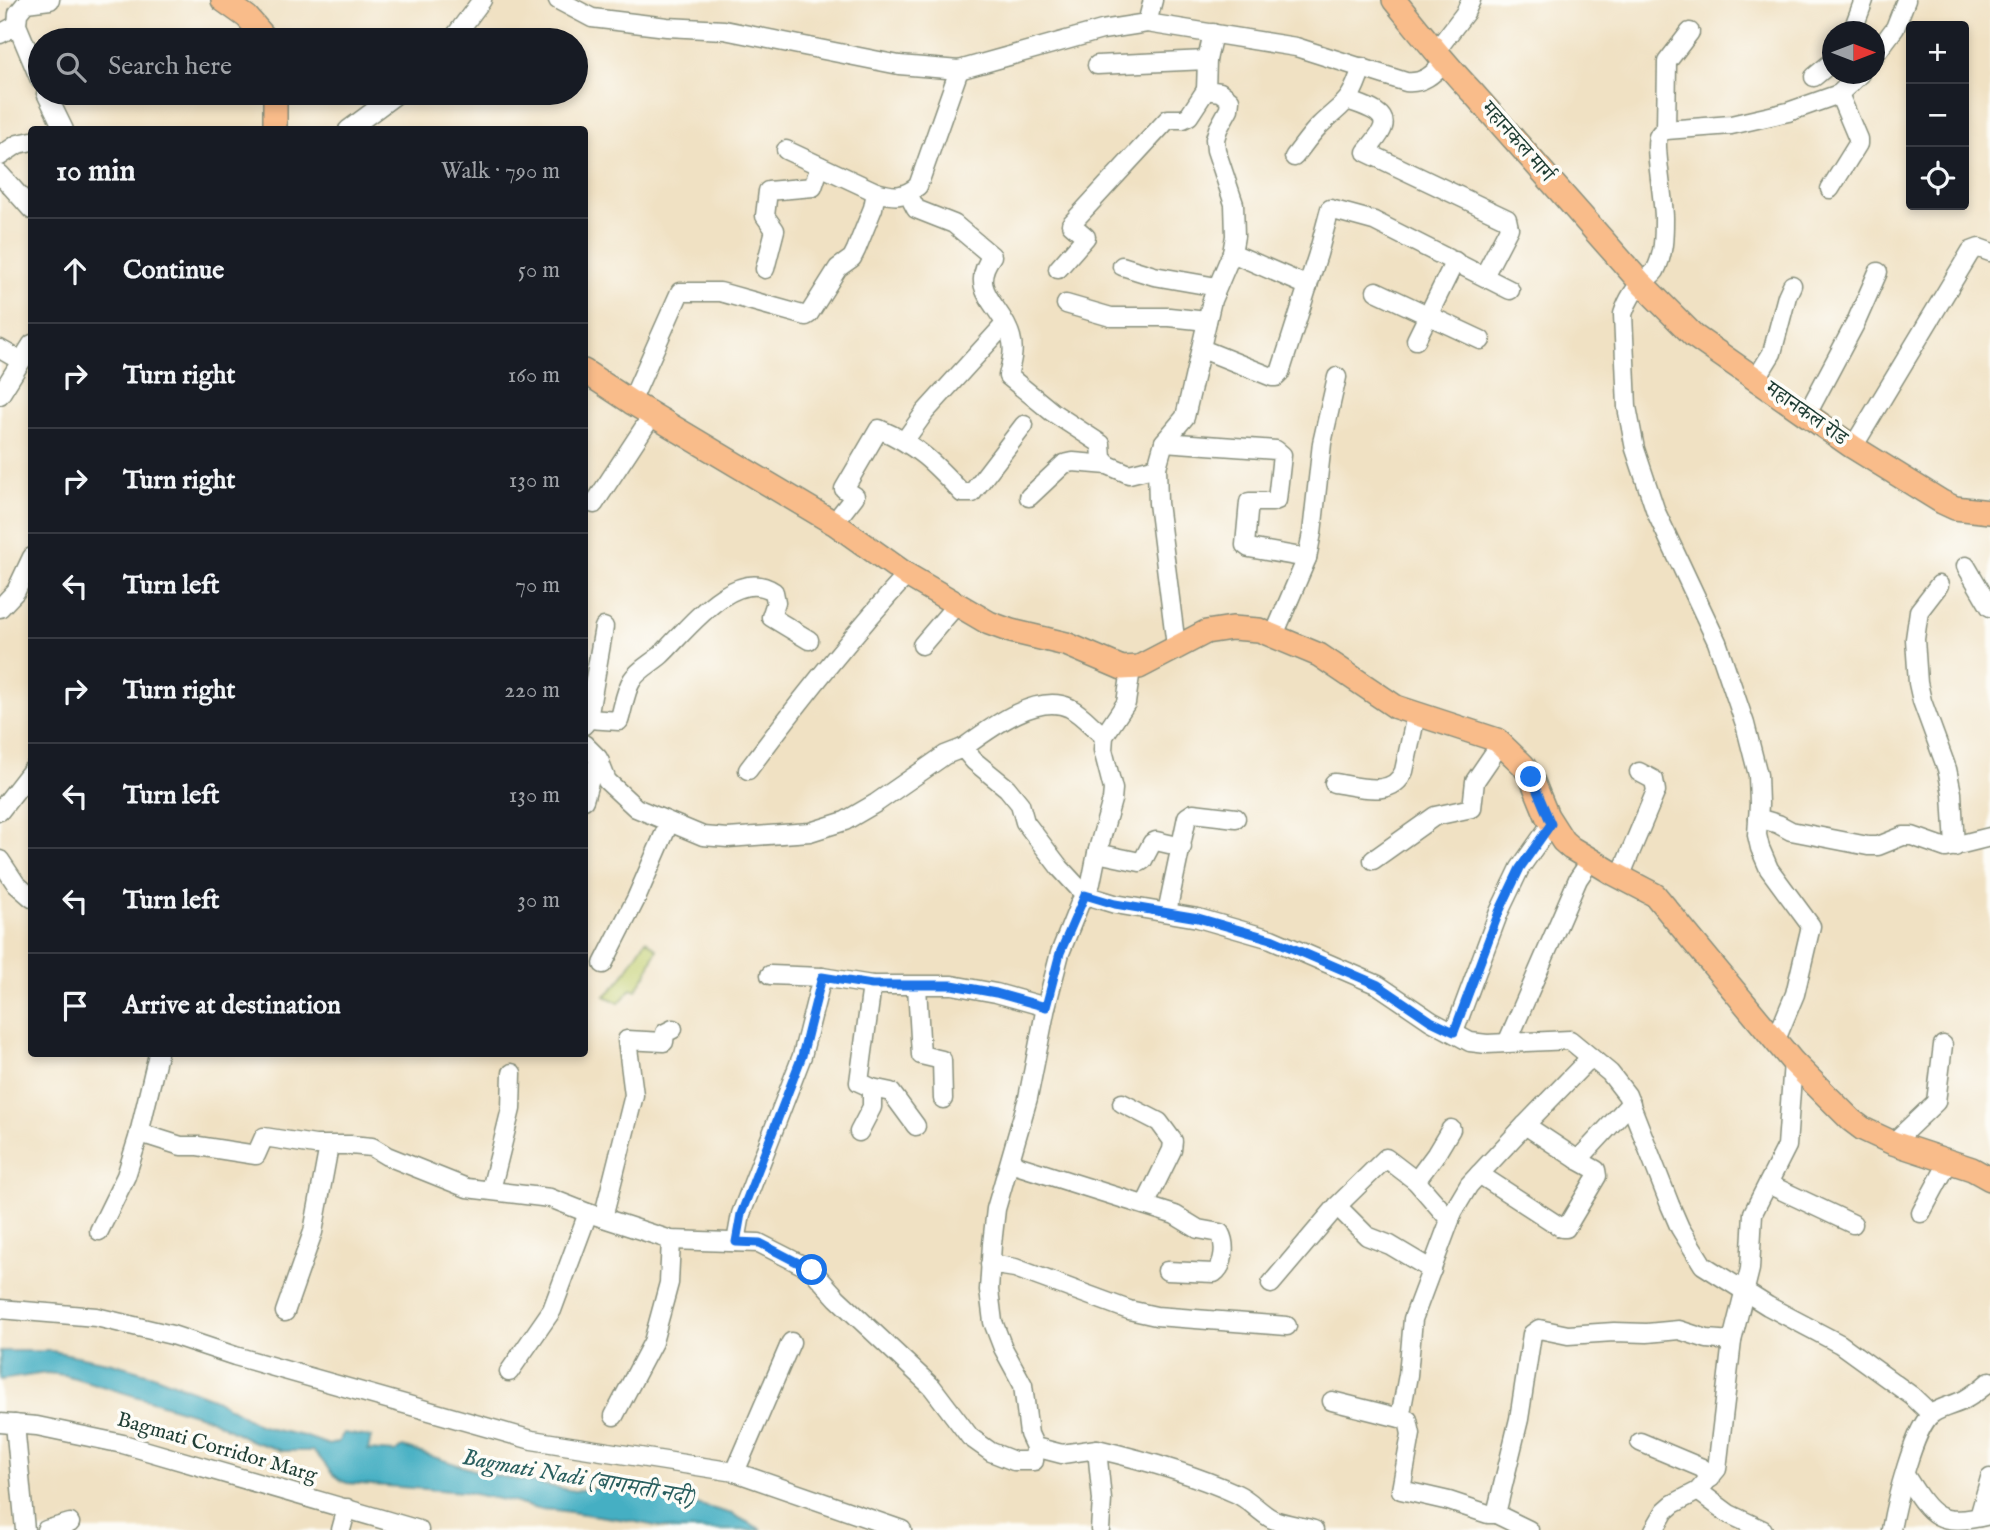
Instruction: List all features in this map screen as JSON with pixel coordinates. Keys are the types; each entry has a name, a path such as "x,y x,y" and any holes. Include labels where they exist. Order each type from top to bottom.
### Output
{"main road":[{"path":"223,0 247,17 257,28"},
{"name":"महानकल मार्ग","path":"1394,0 1440,57 1641,283"},
{"path":"275,105 275,126"},
{"name":"महानकल रोड","path":"1641,283 1694,336 1853,447 1942,502 1955,508 1990,512"},
{"path":"588,374 834,523 907,575 1000,628 1066,644 1122,668 1131,669 1206,632 1245,628 1273,635 1319,655 1396,707 1489,736 1501,743 1531,777 1551,824 1571,848 1655,895 1705,959 1793,1062 1856,1124 1893,1143 1949,1161 1990,1179"}],"street":[{"path":"28,52 17,26 18,13 26,3 50,0"},
{"path":"461,28 482,0"},
{"path":"558,0 592,18 667,27 724,30 899,65 959,70 1102,30 1147,23 1296,47 1414,83 1430,77 1471,0"},
{"path":"1147,23 1153,0"},
{"path":"1856,21 1864,0"},
{"path":"1885,42 1895,28 1906,0"},
{"path":"0,34 17,26"},
{"path":"1666,130 1667,62 1690,32"},
{"path":"1058,269 1086,237 1071,224 1168,119 1183,119 1189,116 1206,90 1213,33"},
{"path":"1097,65 1208,60"},
{"path":"1294,158 1317,127 1348,100 1362,67"},
{"path":"786,150 876,192 897,197 908,194 918,186 923,174 959,70"},
{"path":"1814,77 1822,70"},
{"path":"1776,1042 1795,994 1811,926 1769,869 1757,835 1758,775 1745,724 1717,642 1656,512 1635,449 1627,407 1623,314 1626,303 1641,283 1654,273 1661,257 1664,198 1658,137 1666,130 1731,125 1788,112 1839,94 1850,84"},
{"path":"1176,646 1158,503 1157,467 1164,442 1185,417 1207,321 1217,287 1232,253 1235,236 1234,204 1216,150 1215,139 1229,110 1230,100 1220,92 1206,90"},
{"path":"1830,189 1858,144 1839,94"},
{"path":"1348,100 1379,114 1383,120 1383,128 1366,152 1507,219 1509,228 1485,276"},
{"path":"52,105 62,126"},
{"path":"353,126 382,105"},
{"path":"0,156 18,144 28,142"},
{"path":"765,269 775,230 765,216 768,191 813,187 820,166"},
{"path":"0,174 28,206"},
{"path":"631,402 680,292 720,292 806,316 817,304 838,268 852,258 876,192"},
{"path":"908,194 916,209 954,224 992,256 982,274 984,291 1010,334 1013,353 1008,376 1052,412 1101,444 1102,458 1108,465"},
{"path":"1202,349 1276,377 1280,373 1330,209 1374,221 1510,290"},
{"path":"1853,447 1971,251 1979,248 1990,252"},
{"path":"1232,253 1308,286"},
{"path":"1416,340 1455,261"},
{"path":"1122,266 1163,278 1217,287"},
{"path":"1807,414 1856,322 1878,272"},
{"path":"1755,379 1772,353 1792,285"},
{"path":"1376,291 1481,340"},
{"path":"1066,304 1111,317 1169,317 1207,321"},
{"path":"905,440 926,412 1004,324"},
{"path":"0,349 21,362"},
{"path":"0,395 28,351"},
{"path":"1273,635 1307,558 1322,443 1337,377"},
{"path":"594,504 653,414"},
{"path":"834,523 855,496 844,489 879,429 905,440 933,461 962,493 967,494 972,492 1024,425"},
{"path":"1164,442 1280,452 1282,455 1277,500 1249,502 1245,545 1249,548 1307,558"},
{"path":"1029,497 1064,464 1081,462 1108,465 1129,474 1157,467"},
{"path":"0,608 16,591 28,565"},
{"path":"1966,566 1990,607"},
{"path":"748,771 797,704 907,575"},
{"path":"1938,585 1919,611 1914,639 1922,701 1950,781 1955,847"},
{"path":"588,722 619,721 632,680 725,593 743,586 766,587 774,592 776,602 771,617 809,640"},
{"path":"922,645 957,604"},
{"path":"588,712 604,628"},
{"path":"140,1133 181,1146 256,1155 264,1137 329,1146 373,1147 387,1156 467,1188 550,1198 595,1216 671,1240 760,1243 812,1270 837,1298 932,1387 956,1421 980,1445 1014,1461 1034,1461 1035,1447 1029,1434 1023,1385 1003,1348 993,1322 989,1290 996,1209 1028,1098 1060,953 1091,883 1112,800 1113,789 1103,750 1104,736 1126,703 1131,669"},
{"path":"588,753 596,771 636,808 669,823 714,838 810,832 845,821 1004,720 1046,704 1070,708 1104,736"},
{"path":"1334,783 1381,789 1394,786 1404,771 1416,715"},
{"path":"1373,860 1435,816 1472,808 1475,780 1501,743"},
{"path":"963,748 974,761 1007,788 1020,804 1025,822 1060,868 1085,895 1115,904 1167,912 1271,939 1378,985 1431,1021 1470,1042 1570,1040 1610,1073 1631,1103 1670,1205 1703,1265 1840,1344 1912,1396 1931,1414"},
{"path":"588,790 596,771"},
{"path":"1620,877 1656,791 1654,780 1639,772"},
{"path":"0,811 28,775"},
{"path":"1167,912 1187,817 1193,813 1236,817"},
{"path":"1758,817 1791,831 1868,846 1878,846 1903,836 1912,836 1941,847 1955,847 1990,837"},
{"path":"603,964 636,899 669,823"},
{"path":"1454,1032 1499,912 1520,868 1551,824"},
{"path":"1097,853 1140,862 1156,841 1182,847"},
{"path":"0,860 16,884 28,894"},
{"path":"1507,1043 1578,879 1591,860"},
{"path":"770,975 822,977 872,985 952,985 1046,1007"},
{"path":"736,1242 741,1214 802,1056 822,977"},
{"path":"872,985 859,1082 891,1092 916,1126"},
{"path":"917,986 921,1055 942,1060 943,1099"},
{"path":"509,1372 552,1310 595,1216 634,1095 627,1040 664,1042 666,1033 673,1029"},
{"path":"1893,1143 1936,1102 1943,1045"},
{"path":"99,1231 126,1175 140,1133 157,1057"},
{"path":"1400,1418 1408,1375 1413,1319 1450,1220 1469,1185 1590,1058"},
{"path":"1654,1530 1665,1511 1704,1484 1717,1469 1732,1341 1750,1269 1753,1213 1787,1146 1793,1062"},
{"path":"491,1190 511,1109 512,1073"},
{"path":"859,1132 872,1107 872,1088"},
{"path":"1122,1103 1159,1122 1172,1140 1172,1150 1145,1205"},
{"path":"1578,1160 1631,1103"},
{"path":"1479,1174 1562,1228 1566,1228 1597,1175 1596,1170 1525,1125"},
{"path":"1416,1181 1451,1129"},
{"path":"285,1312 313,1232 329,1146"},
{"path":"1271,1284 1337,1206 1386,1158 1416,1181 1450,1220"},
{"path":"1921,1213 1949,1161"},
{"path":"1010,1163 1175,1215 1198,1229 1220,1233 1224,1240 1222,1266 1219,1270 1214,1273 1167,1271"},
{"path":"1768,1184 1853,1224"},
{"path":"1337,1206 1367,1236 1390,1245 1432,1270"},
{"path":"614,1416 653,1342 669,1283 671,1240"},
{"path":"990,1264 1014,1268 1129,1310 1156,1316 1287,1326"},
{"path":"0,1309 96,1317 172,1335 235,1356 532,1440 735,1472 902,1530"},
{"path":"1496,1514 1519,1419 1532,1334 1539,1329 1568,1335 1679,1330 1707,1339 1732,1341"},
{"path":"735,1472 791,1342"},
{"path":"1891,1530 1896,1498 1921,1429 1931,1414 1963,1401 1990,1381"},
{"path":"1332,1401 1408,1420 1411,1434 1401,1490 1496,1514 1529,1530"},
{"path":"7,1424 25,1530"},
{"name":"Bagmati Corridor Marg","path":"7,1424 37,1426 123,1444 419,1530"},
{"path":"1640,1442 1702,1468 1704,1484 1729,1514 1763,1530"},
{"path":"1035,1447 1062,1454 1097,1449 1126,1456 1207,1482 1237,1494 1270,1518 1314,1530"},
{"path":"1097,1449 1102,1500 1100,1530"},
{"path":"1905,1475 1927,1507 1940,1517 1962,1521 1985,1516 1990,1478"},
{"path":"341,1530 347,1508"},
{"path":"46,1530 70,1523"}],"green space":[{"path":"646,940 657,949 636,990 631,989 619,1003 605,996 619,982"}],"water":[{"path":"0,1351 52,1351 112,1363 153,1375 215,1399 259,1425 329,1445 338,1442 344,1433 371,1437 368,1450 395,1452 403,1447 483,1473 575,1491 592,1488 661,1494 732,1514 762,1530 676,1530 626,1520 537,1509 464,1492 347,1483 335,1477 312,1451 282,1451 252,1441 208,1418 65,1375 46,1373 0,1380"}],"route":[{"path":"812,1270 760,1243 736,1242 741,1214 802,1056 822,977 872,985 952,985 996,993 1046,1007 1060,953 1085,895 1115,904 1198,918 1271,939 1378,985 1431,1021 1454,1032 1499,912 1520,868 1551,824 1531,777"}],"water label":[{"name":"Bagmati Nadi (बागमती नदी)","path":"579,1478"}]}
